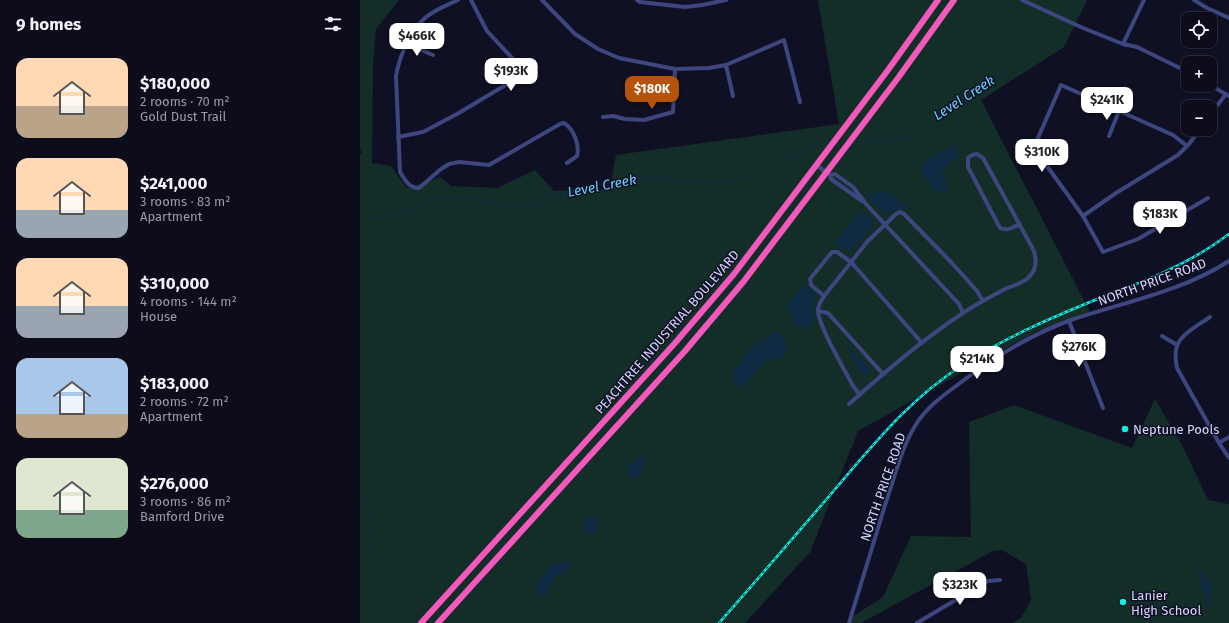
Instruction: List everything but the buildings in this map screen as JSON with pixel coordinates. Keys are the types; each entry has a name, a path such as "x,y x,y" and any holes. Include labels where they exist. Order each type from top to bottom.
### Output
{"highway":[{"name":"PEACHTREE INDUSTRIAL BOULEVARD","path":"421,623 680,337 734,274 888,70 938,0"},
{"name":"PEACHTREE INDUSTRIAL BOULEVARD","path":"438,623 685,351 744,281 828,174 954,0"}],"street":[{"path":"458,0 442,7 425,18 407,44 398,66 396,76 400,172 406,182 411,187 419,188 449,164 459,162 489,164 564,123 569,126 578,146 577,156 567,163"},
{"path":"398,137 423,132 457,114 524,74 514,60 487,31 470,0"},
{"path":"542,0 575,34 598,49 619,58 675,69 709,68 726,65 784,40 800,102"},
{"path":"637,0 640,2 685,7 726,0"},
{"path":"1022,0 1083,28 1137,48 1181,69"},
{"path":"1123,44 1144,0"},
{"path":"1194,0 1206,8 1229,18"},
{"path":"407,44 433,55"},
{"path":"726,65 733,96"},
{"path":"603,118 614,116 625,119 644,120 673,112 675,69"},
{"path":"1188,146 1173,135 1061,85 1036,146 1039,155 1083,216 1103,252 1138,239 1208,198"},
{"path":"1217,89 1227,95 1217,107"},
{"path":"1109,136 1119,111"},
{"path":"1083,216 1116,193 1178,155 1188,146 1195,136"},
{"path":"849,404 883,374 963,313 982,300 1028,278 1034,270 1036,257 1020,224 983,158 978,154 972,155 968,158 968,167 1000,228 1005,230 1020,224"},
{"path":"816,165 828,174 835,174 853,187 866,204 959,304 963,313"},
{"path":"860,395 853,386 820,322 818,311 820,302 824,296 867,242 896,214 900,212 904,214 951,262 982,300"},
{"path":"824,296 811,285 810,279 832,252 838,252 851,262 922,343"},
{"name":"NORTH PRICE ROAD","path":"849,623 901,456 915,425 925,412 952,388 975,371 1038,334 1069,321 1190,282 1229,261"},
{"path":"818,311 828,312 883,374"},
{"path":"1210,317 1189,331 1177,345 1177,368 1218,443 1229,458"},
{"path":"1069,321 1103,408"},
{"path":"1162,336 1177,345"},
{"path":"1218,443 1229,437"},
{"path":"917,623 978,586 988,581 1000,580"}],"green space":[{"path":"360,0 399,0 376,29 373,63 372,163 391,166 407,188 440,177 451,186 497,188 535,170 554,191 610,189 616,155 839,124 818,0 1087,0 1064,47 981,100 1091,314 1037,331 858,431 810,552 745,623 360,623 360,155 362,153 360,149"},
{"path":"1155,399 1183,447 1208,500 1229,504 1229,623 1012,623 1021,618 1031,600 1026,564 1002,550 993,551 861,623 850,623 850,618 883,597 911,536 971,537 969,422 1014,405 1132,448"}],"water":[{"path":"958,145 958,157 947,164 942,172 949,189 944,192 935,190 921,172 922,165 938,152"},
{"path":"878,190 891,194 909,209 894,209 886,215 867,197"},
{"path":"860,212 872,217 874,225 852,250 844,250 835,243"},
{"path":"804,284 812,290 815,295 813,305 814,321 807,327 797,327 787,305"},
{"path":"776,332 782,334 787,346 785,355 779,358 766,360 743,386 739,386 734,381 733,373 752,347"},
{"path":"847,347 869,367 871,371 864,376 858,370"},
{"path":"642,455 645,456 644,468 636,478 632,477 628,473 628,467"},
{"path":"594,516 598,521 597,526 591,535 587,535 584,530 585,524 589,517"},
{"path":"568,561 571,565 568,570 555,577 546,595 542,596 537,591 535,585 554,564"},
{"path":"1200,570 1212,585 1209,610 1198,573"}],"waterway":[{"name":"Level Creek","path":"1068,13 1071,5 1076,0"},
{"name":"Level Creek","path":"859,143 909,136 923,128 941,111 995,79 1019,58 1045,39 1056,26"},
{"name":"Level Creek","path":"360,218 396,214 408,211 430,200 442,197 467,198 500,205 524,207 540,203 578,188 637,178 652,177 716,182 734,180 749,175 768,163 819,143"},
{"path":"360,466 370,519 371,534 369,553 360,571"}],"railway":[{"path":"719,623 877,441 926,392 944,378 964,364 1014,336 1065,312 1167,271 1199,254 1229,234"}],"place":[{"name":"Neptune Pools","path":"1125,429"},
{"name":"Lanier High School","path":"1123,602"}]}
